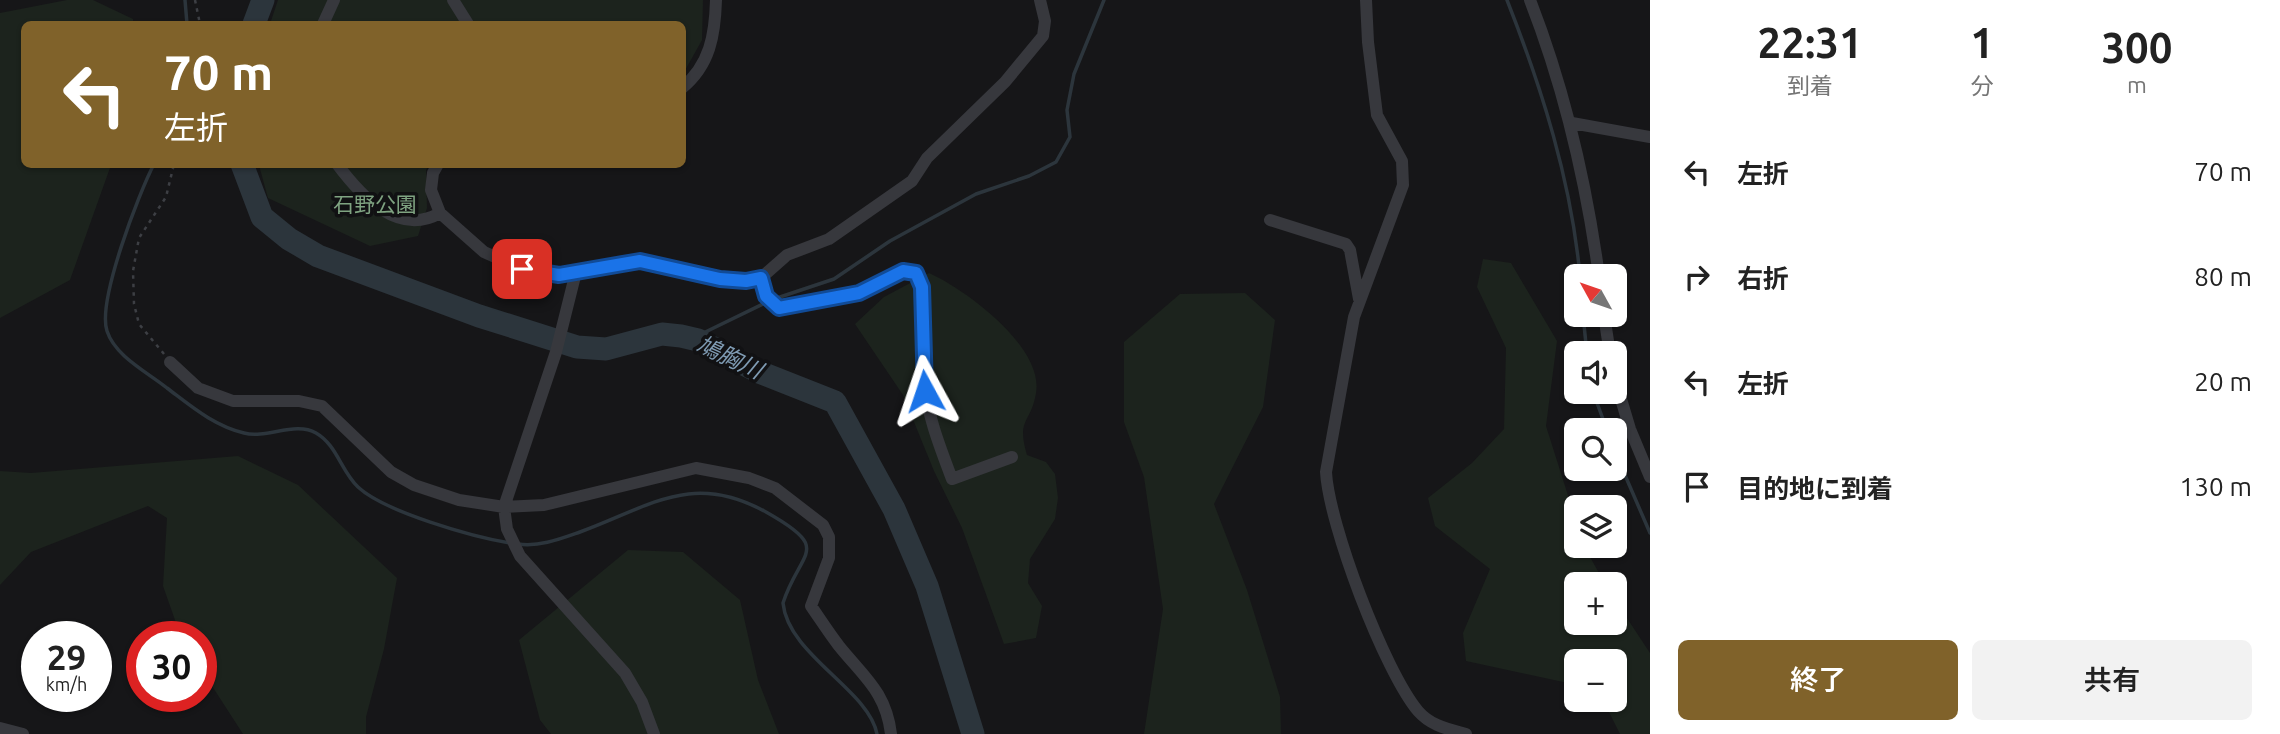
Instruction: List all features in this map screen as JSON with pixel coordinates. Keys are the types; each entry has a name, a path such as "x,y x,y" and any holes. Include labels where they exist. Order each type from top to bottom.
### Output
{"street":[{"path":"324,21 334,0"},
{"path":"453,0 466,21"},
{"path":"686,85 699,74 708,55 713,37 716,0"},
{"path":"436,168 431,190 440,213 484,252 540,273 576,272 640,261 720,279 746,281 761,278 787,255 829,239 912,181 928,158 1005,82 1044,36 1040,0"},
{"path":"1366,0 1377,114 1402,160 1403,186 1360,303 1326,472 1327,490 1361,596 1396,678 1419,712 1434,725 1466,734"},
{"path":"1530,0 1572,123 1597,264"},
{"path":"1572,123 1650,137"},
{"path":"340,168 358,192 387,212 409,221 428,220 440,213"},
{"path":"1270,220 1340,239 1346,244 1350,250 1360,303"},
{"path":"761,278 766,296 779,308 859,293 903,271 916,273 922,287 921,342 927,407 952,479 1012,457"},
{"path":"576,272 556,352 504,507 507,529 520,556 625,673 642,702 654,734"},
{"path":"170,362 198,388 233,401 299,401 322,406 391,472 414,485 459,500 504,507 544,505 696,468 749,478 775,488 817,518 829,537 829,558 811,606 871,682 888,711 891,734"},
{"path":"1622,404 1650,477"},
{"path":"0,728 23,734"}],"path":[{"path":"195,0 199,21"},
{"path":"170,362 139,324 134,304 133,271 139,238 166,197 173,168"}],"green space":[{"path":"67,0 93,0 133,21 21,21 21,168 110,168 70,280 0,318 0,13"},
{"path":"278,0 703,0 702,40 686,69 686,21 271,21"},
{"name":"石野公園","path":"260,168 427,168 427,208 418,236 370,246 268,198"},
{"path":"1483,259 1511,263 1557,341 1546,426 1568,495 1564,495 1564,558 1591,558 1598,572 1564,572 1564,635 1627,635 1627,618 1650,653 1650,734 1620,734 1609,712 1627,712 1627,649 1564,649 1564,682 1466,661 1463,633 1490,569 1435,526 1428,498 1472,463 1504,429 1506,348 1477,287"},
{"path":"929,273 962,292 999,322 1028,357 1035,375 1036,393 1024,427 1024,443 1027,455 1046,462 1055,474 1058,498 1055,519 1030,559 1028,583 1042,606 1036,638 1004,644 962,528 934,471 903,395 855,324 884,297"},
{"path":"1245,293 1275,320 1263,407 1214,504 1247,590 1280,697 1281,734 1144,734 1163,609 1144,477 1124,422 1124,342 1180,294"},
{"path":"238,456 298,485 397,578 384,649 366,717 366,734 243,734 217,694 217,621 175,621 163,586 167,518 148,506 31,552 0,585 0,471 31,473"},
{"path":"628,550 683,552 740,600 758,680 779,734 551,734 540,720 519,640"}],"waterway":[{"path":"185,0 187,21"},
{"name":"鳩胸川","path":"255,21 263,0"},
{"path":"774,299 834,279 890,241 976,194 1029,176 1056,162 1070,137 1067,110 1074,74 1104,0"},
{"path":"1507,0 1553,135 1570,205 1579,264"},
{"path":"152,168 121,247 108,296 107,331 124,356 223,426 253,434 290,429 316,433 329,444 352,481 371,496 430,522 510,543"},
{"name":"鳩胸川","path":"244,168 262,217 289,239 318,256 479,316 577,347 606,349 662,334 698,340 759,372 835,402 894,509 927,586 973,734"},
{"path":"693,338 767,302"},
{"path":"1584,327 1586,341"},
{"path":"1597,404 1603,418"},
{"path":"1627,480 1650,533"},
{"path":"518,544 557,540 651,503 693,493 716,494 740,500 766,512 800,535 806,544 803,561 783,603 788,622 813,656 860,702 871,718 877,734"}],"route":[{"path":"522,269 559,275 640,261 720,279 746,281 761,278 766,296 779,308 859,293 903,271 916,273 922,287 921,342 925,391"}]}
